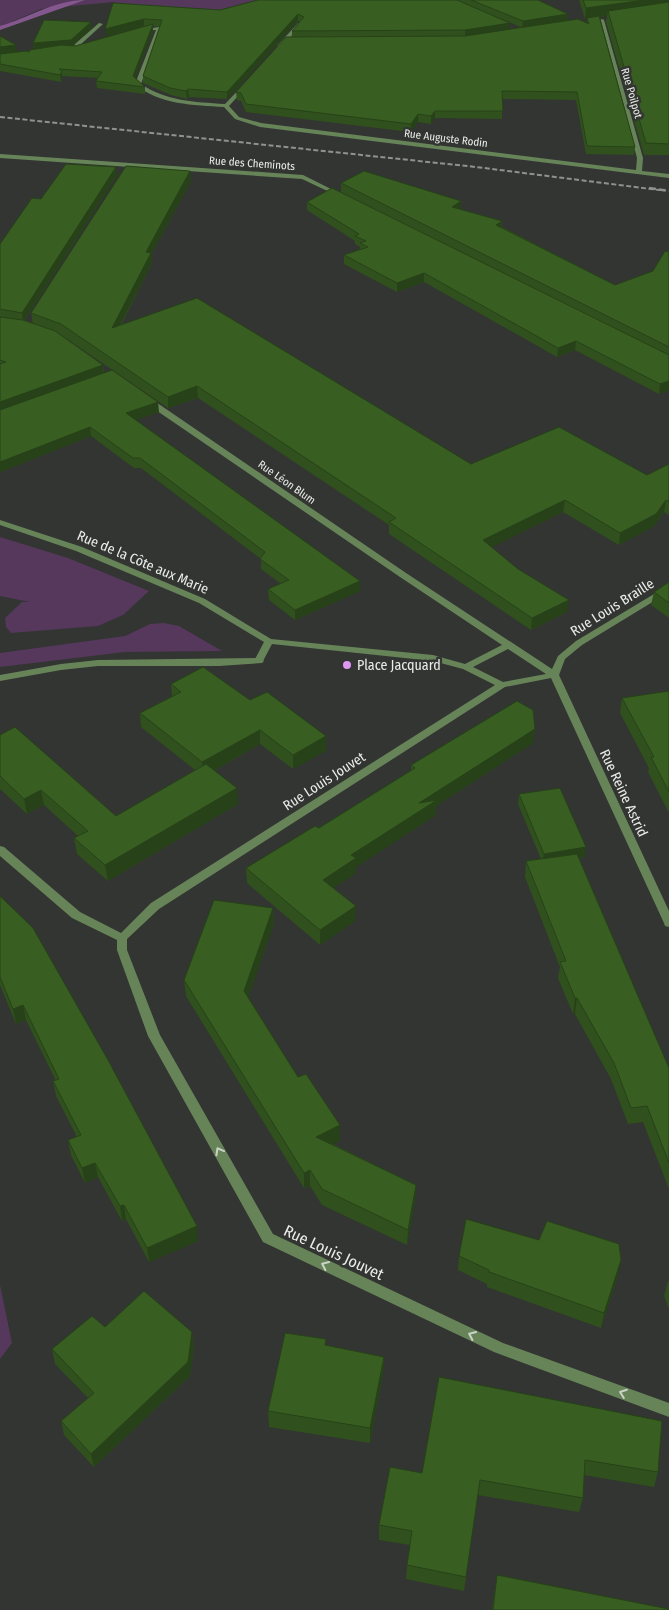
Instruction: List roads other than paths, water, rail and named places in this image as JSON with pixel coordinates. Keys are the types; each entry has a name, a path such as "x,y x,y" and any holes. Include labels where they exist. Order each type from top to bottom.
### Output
{"street":[{"name":"Rue Poilpot","path":"592,22 605,19 640,158 639,172"},
{"path":"81,49 72,50 101,24"},
{"path":"277,49 300,24"},
{"path":"130,33 147,28 159,28 138,84 151,95 171,101 226,106 252,78"},
{"path":"284,42 290,42"},
{"name":"Rue Auguste Rodin","path":"226,106 237,118 260,125 669,176"},
{"name":"Rue des Cheminots","path":"0,156 304,177 350,200"},
{"path":"124,172 129,164"},
{"name":"Rue Léon Blum","path":"137,392 554,675"},
{"name":"Rue de la Côte aux Marie","path":"0,522 79,549 202,601 269,642"},
{"name":"Rue Louis Braille","path":"554,675 561,658 579,642 669,588"},
{"path":"0,678 50,668 97,663 259,661 269,642 433,658 466,667 502,685"},
{"path":"466,667 508,645"},
{"name":"Rue Louis Jouvet","path":"554,675 502,685 155,906 122,938 122,950 154,1036 268,1238 499,1348 669,1410"},
{"name":"Rue Reine Astrid","path":"554,675 669,923"},
{"path":"0,850 76,915 122,938"}],"waterway":[{"path":"0,28 82,0"}],"railway":[{"path":"0,117 476,167 659,190"},
{"path":"649,188 669,191"}],"place":[{"name":"Place Jacquard","path":"347,665"}]}
